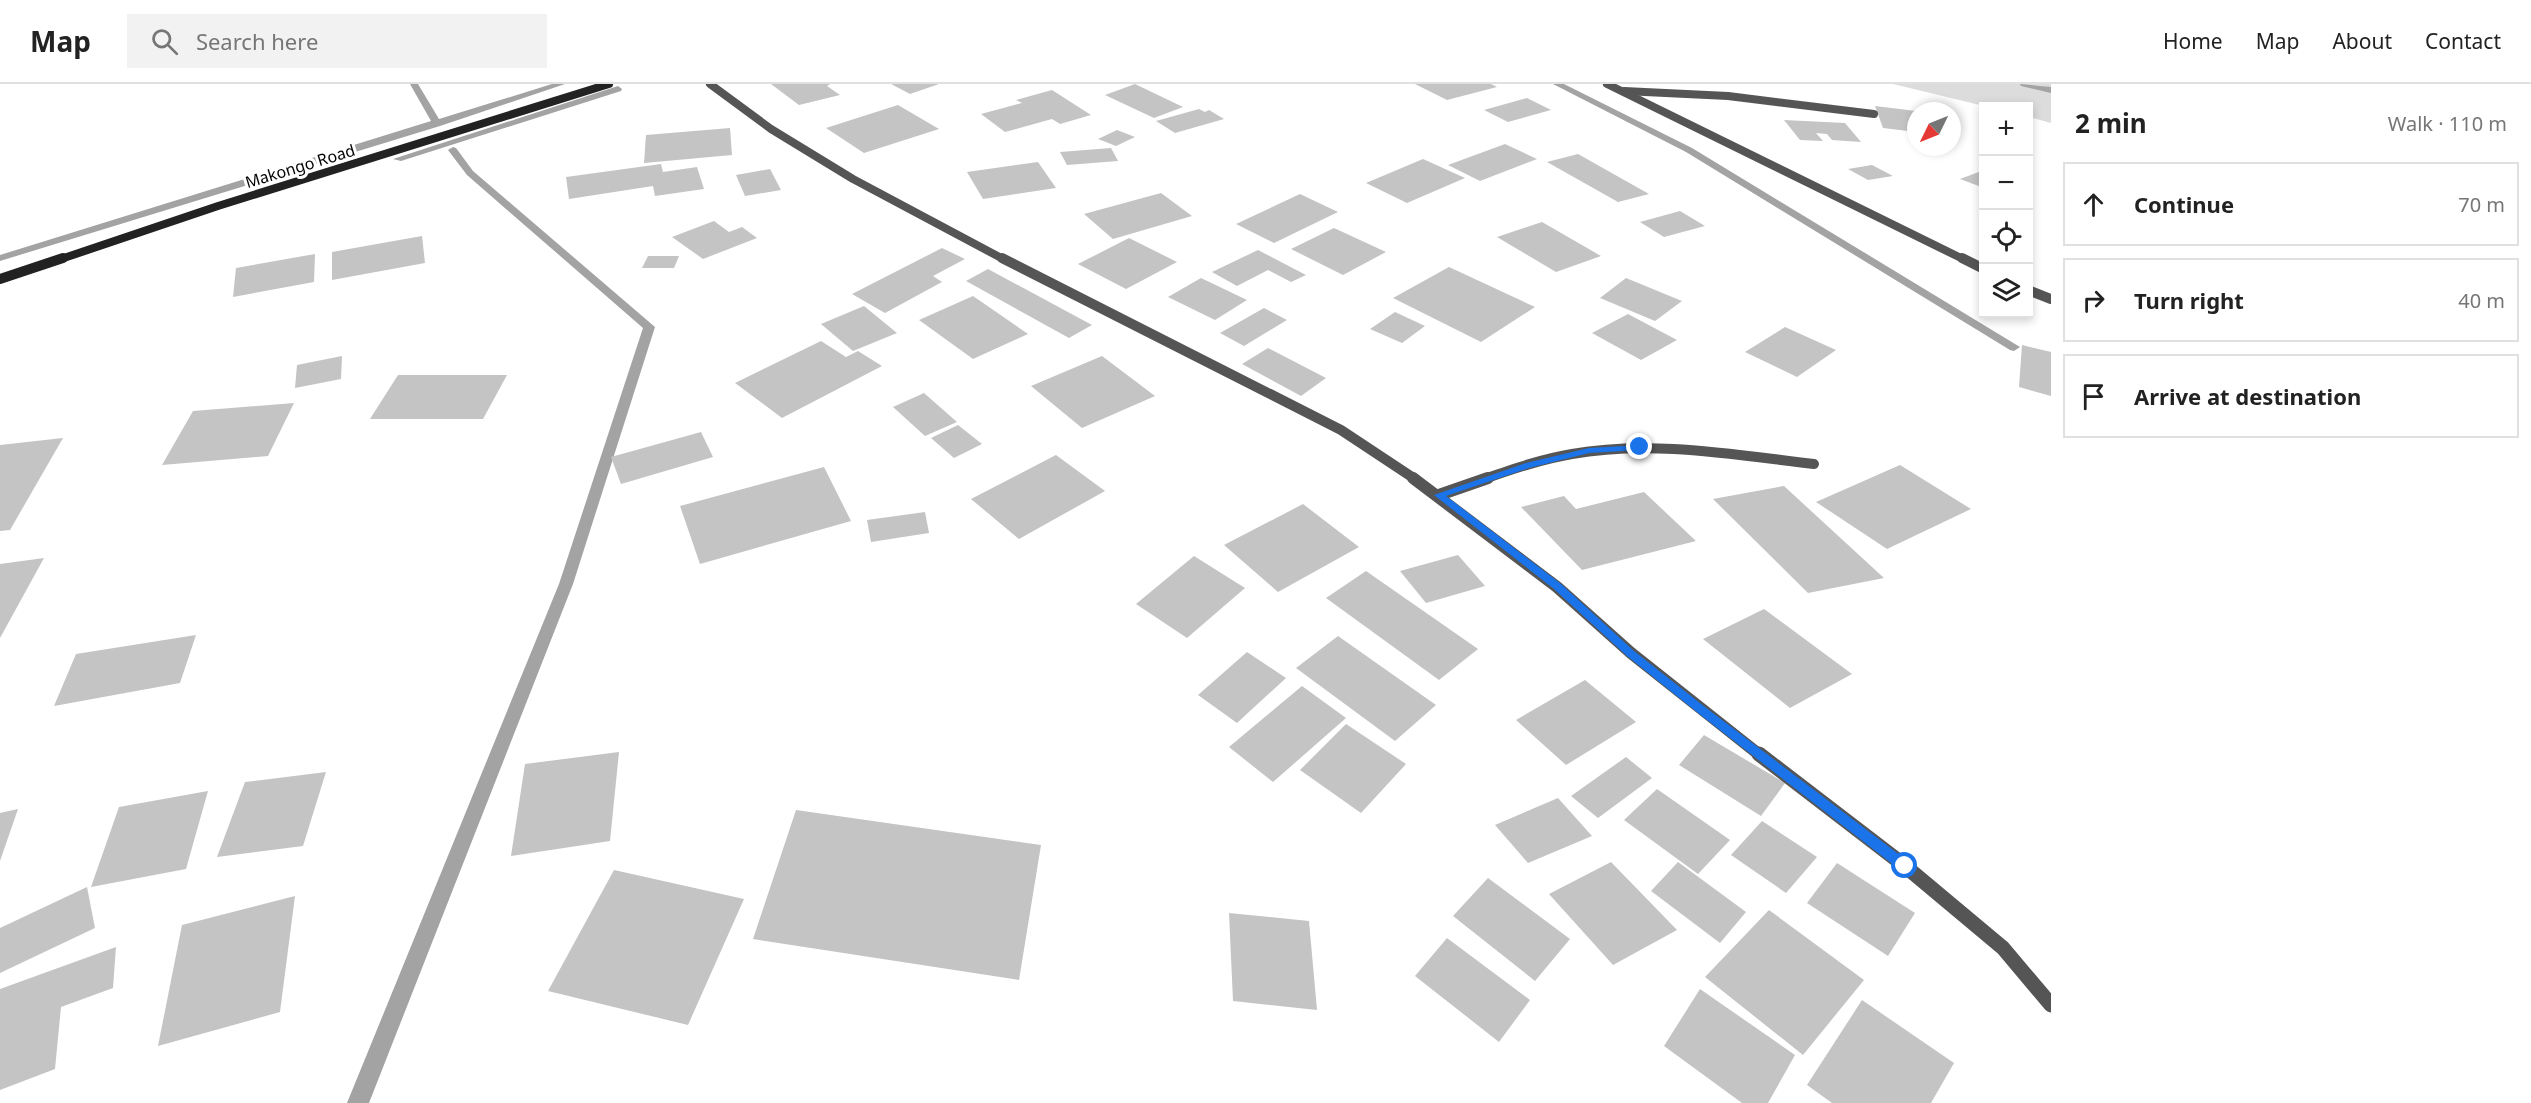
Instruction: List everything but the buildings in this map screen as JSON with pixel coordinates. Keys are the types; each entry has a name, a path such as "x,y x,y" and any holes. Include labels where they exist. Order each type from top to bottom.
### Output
{"street":[{"name":"Makongo Road","path":"0,279 218,206 609,84"},
{"path":"710,84 771,129 853,179 978,246 1341,430 1439,495 1557,587 1631,653 1701,710 1896,859 2003,948 2051,1005"},
{"path":"1607,84 1979,266"},
{"path":"1620,90 1728,96 1874,114"},
{"path":"2033,292 2051,299"},
{"path":"1439,495 1526,466 1589,451 1640,447 1814,464"}],"shaded area":[{"path":"1893,84 2051,84 2051,123 2033,118 2033,102 1979,102 1979,105"}],"waterway":[{"path":"414,84 436,123"},
{"path":"436,123 561,84"},
{"path":"1557,84 1689,150 2014,347"},
{"path":"2024,84 2051,90"},
{"path":"398,159 618,89"},
{"path":"0,258 436,123"},
{"path":"358,1103 566,584 649,327 470,173 453,150"}],"route":[{"path":"1640,447 1589,451 1526,466 1439,495 1557,587 1631,653 1701,710 1905,866"}]}
